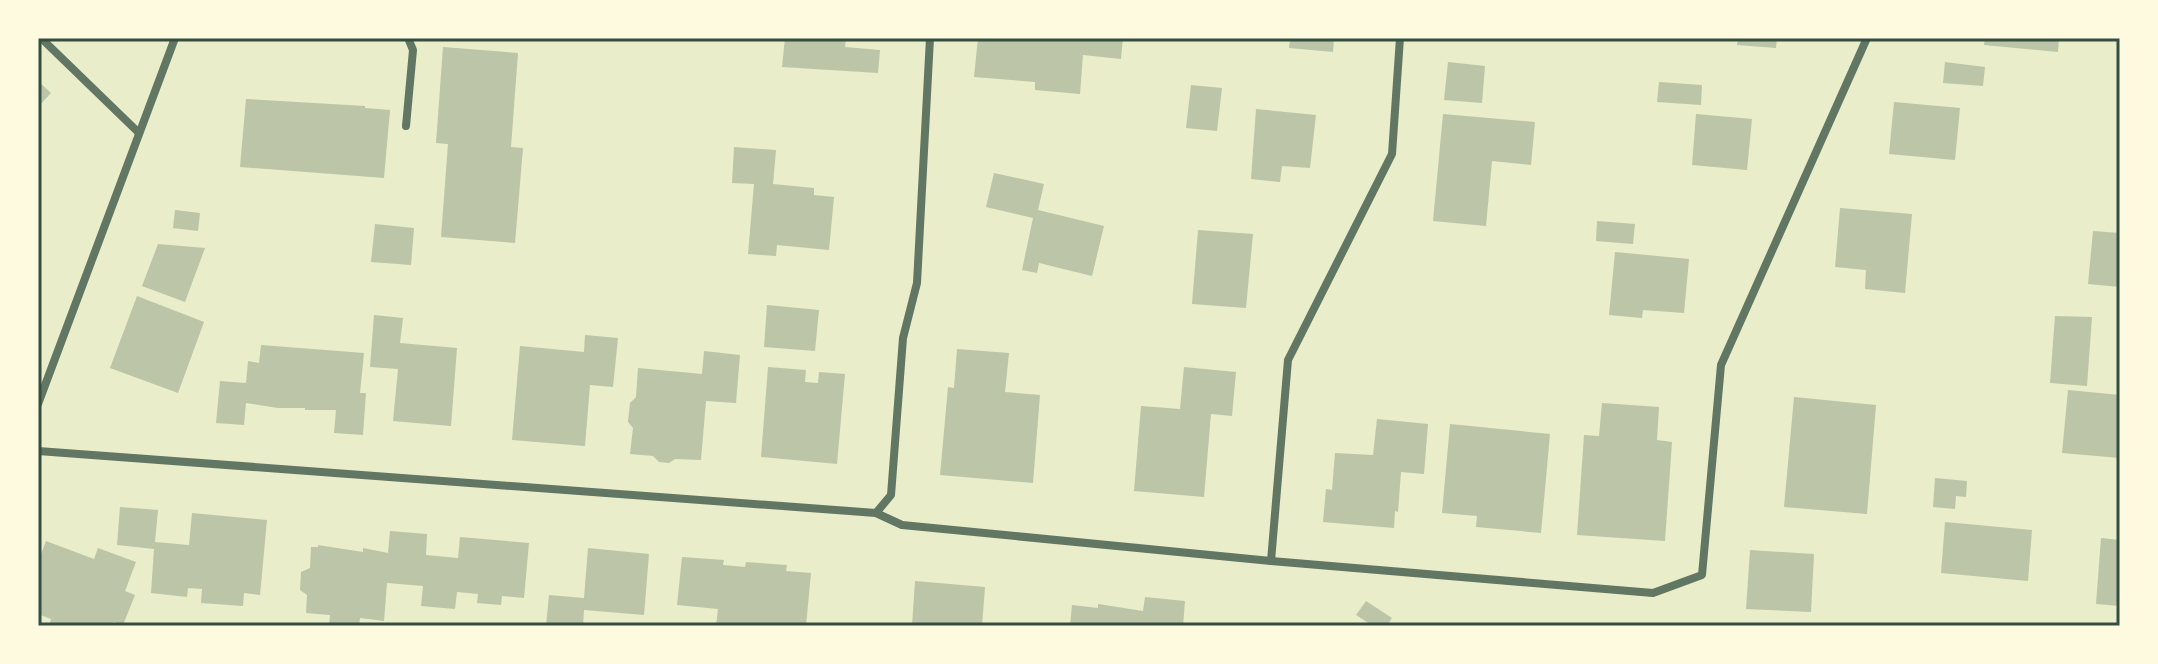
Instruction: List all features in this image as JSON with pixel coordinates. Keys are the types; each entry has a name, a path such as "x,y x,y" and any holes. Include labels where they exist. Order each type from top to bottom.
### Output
{"street":[{"path":"41,38 139,133"},
{"path":"38,404 175,38"},
{"path":"406,126 413,50 408,38"},
{"path":"876,513 891,495 903,338 917,283 930,38"},
{"path":"1271,561 1288,360 1392,154 1400,38"},
{"path":"38,451 876,513 902,525 1271,561 1653,593 1702,575 1721,365 1867,38"}],"building":[{"path":"785,38 846,38 845,47 880,50 878,73 782,67"},
{"path":"978,38 1074,41 1074,38 1123,38 1121,59 1083,55 1080,94 1035,90 1035,82 974,77"},
{"path":"1290,38 1334,38 1333,52 1289,48"},
{"path":"1738,38 1777,38 1776,48 1737,45"},
{"path":"1985,38 2059,38 2058,52 1984,45"},
{"path":"443,47 518,53 511,147 523,148 515,243 441,237 448,144 436,143"},
{"path":"1448,62 1485,66 1482,103 1444,100"},
{"path":"1945,62 1985,67 1983,86 1943,83"},
{"path":"38,81 51,93 38,107"},
{"path":"1659,82 1702,85 1701,105 1657,102"},
{"path":"1191,85 1222,88 1217,131 1186,128"},
{"path":"246,99 390,110 384,178 240,167"},
{"path":"1894,102 1960,108 1955,160 1889,154"},
{"path":"1256,109 1316,115 1310,168 1282,166 1280,182 1251,179"},
{"path":"1443,114 1535,122 1531,165 1492,161 1486,226 1433,221"},
{"path":"1696,114 1752,119 1747,170 1692,165"},
{"path":"734,147 776,150 773,184 814,188 814,195 834,197 829,250 777,245 776,256 748,254 754,184 732,183"},
{"path":"994,173 1044,184 1038,210 1104,226 1092,276 1039,263 1037,273 1022,270 1033,218 986,207"},
{"path":"1840,208 1912,214 1905,293 1865,289 1866,270 1835,267"},
{"path":"175,210 200,213 198,231 173,228"},
{"path":"1597,221 1635,224 1633,244 1596,241"},
{"path":"375,224 414,228 411,265 371,262"},
{"path":"1198,230 1253,234 1246,308 1192,304"},
{"path":"2093,231 2120,233 2120,287 2088,284"},
{"path":"158,244 205,248 185,302 142,286"},
{"path":"1615,252 1689,259 1684,313 1643,310 1642,318 1609,315"},
{"path":"137,296 204,322 178,393 110,368"},
{"path":"767,305 819,310 815,351 764,347"},
{"path":"374,315 403,318 400,343 457,348 451,426 393,421 398,369 370,367"},
{"path":"2055,316 2092,317 2087,386 2050,383"},
{"path":"585,335 618,338 613,387 590,385 585,446 512,440 520,346 584,352"},
{"path":"261,345 364,353 360,393 366,393 363,435 334,433 336,410 278,408 246,403 244,425 216,423 220,381 246,383 248,361 259,363"},
{"path":"957,349 1009,353 1005,392 1040,395 1033,483 940,475 948,387 954,388"},
{"path":"704,351 740,355 736,403 706,401 701,460 675,459 669,463 659,462 653,456 630,454 633,428 628,422 630,403 636,397 638,368 702,374"},
{"path":"768,367 806,370 805,382 818,383 819,372 845,374 837,464 761,457"},
{"path":"1184,367 1236,372 1232,416 1211,414 1204,497 1134,491 1141,406 1180,409"},
{"path":"2068,390 2120,395 2120,458 2062,453"},
{"path":"1794,397 1876,405 1867,514 1784,507"},
{"path":"1602,403 1659,407 1657,440 1672,442 1665,541 1577,535 1584,435 1599,436"},
{"path":"1377,419 1428,424 1424,474 1401,472 1394,528 1323,522 1326,489 1332,490 1335,453 1373,455"},
{"path":"1450,424 1550,434 1541,533 1476,527 1477,516 1442,513"},
{"path":"1935,478 1967,481 1966,497 1956,496 1955,509 1933,507"},
{"path":"120,507 158,510 155,542 189,545 192,513 267,520 260,595 244,593 243,606 201,603 202,589 188,588 187,597 151,593 154,549 117,545"},
{"path":"1945,522 2032,530 2028,581 1941,573"},
{"path":"390,531 427,534 426,555 458,558 460,537 529,543 524,598 502,596 501,605 477,603 478,594 457,592 455,609 421,606 423,586 387,583 384,621 360,618 359,626 329,626 330,615 306,613 307,595 300,590 301,572 310,568 311,547 318,545 363,552 363,548 388,553"},
{"path":"2101,538 2120,540 2120,606 2096,604"},
{"path":"46,541 94,559 98,548 136,562 125,591 135,595 123,625 113,622 112,626 49,626 51,619 38,614 38,562"},
{"path":"588,548 649,554 644,615 584,610 583,626 546,626 549,595 584,598"},
{"path":"1750,550 1814,554 1811,612 1746,609"},
{"path":"682,557 724,560 723,565 745,567 746,562 787,565 786,571 811,573 806,626 716,626 718,609 677,605"},
{"path":"915,581 985,587 982,626 912,626"},
{"path":"1145,597 1185,601 1183,626 1070,626 1072,605 1098,608 1098,604 1143,611"},
{"path":"1366,601 1392,618 1387,626 1373,626 1356,615"}]}
